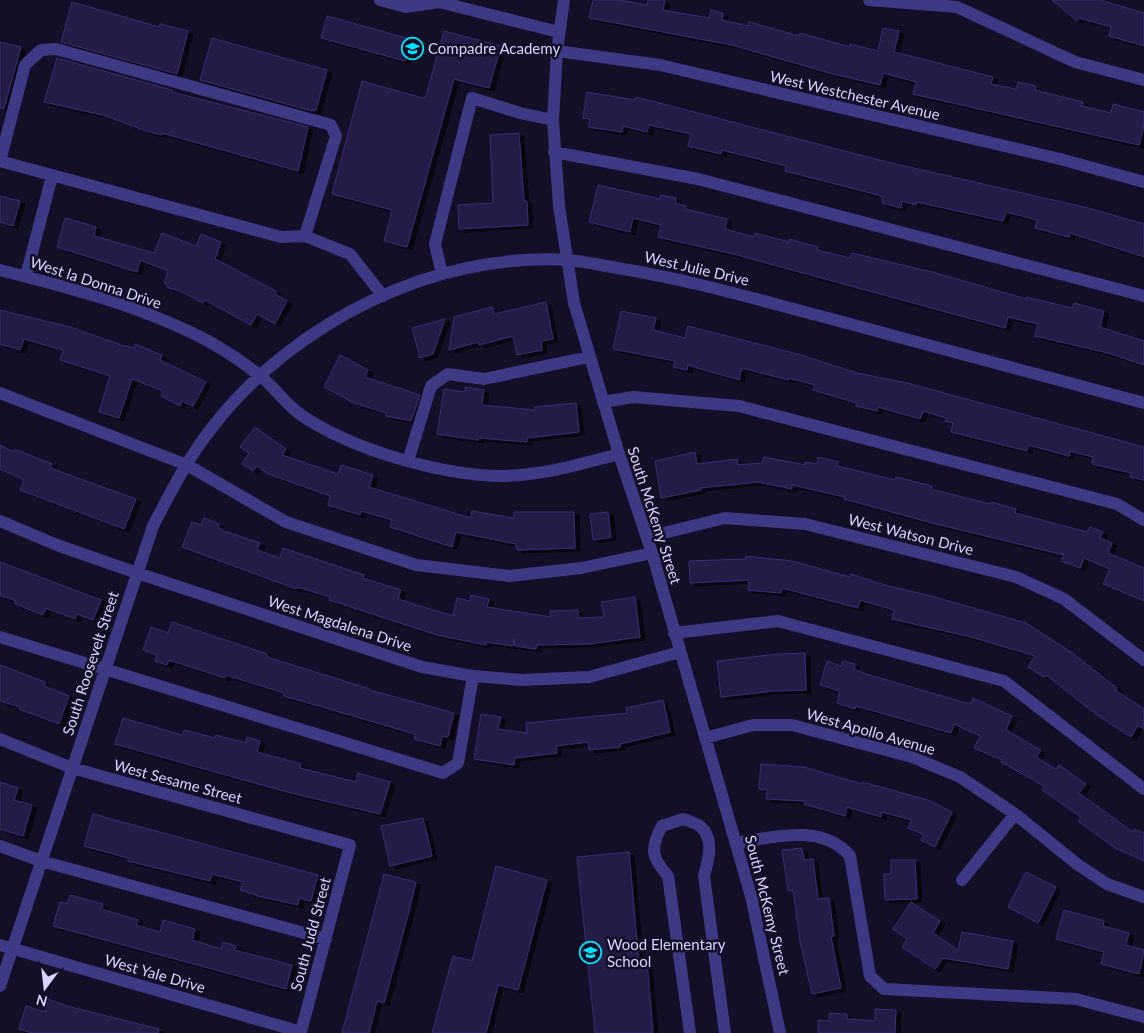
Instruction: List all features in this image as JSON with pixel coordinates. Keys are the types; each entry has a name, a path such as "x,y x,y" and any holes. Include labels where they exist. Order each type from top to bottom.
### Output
{"street":[{"path":"380,0 407,4 440,2 560,32"},
{"name":"South McKemy Street","path":"564,0 557,51 553,120 554,152 566,260 574,303 619,454 652,553 751,896 780,1033"},
{"path":"869,0 957,7 1076,62 1144,80"},
{"path":"305,236 336,136 331,125 56,49 40,50 25,65 0,161 280,237 305,236 350,254 382,296"},
{"name":"West Westchester Avenue","path":"557,51 660,65 1060,159 1144,182"},
{"path":"442,274 435,244 472,98 520,113 553,120"},
{"path":"554,152 698,179 1144,296"},
{"path":"26,276 52,176"},
{"name":"West Julie Drive","path":"260,376 309,335 382,296 423,278 494,263 566,260 671,276 1144,403"},
{"name":"West la Donna Drive","path":"0,270 92,295 153,316 210,342 260,376 299,414 332,434 408,461 460,473 502,476 554,470 619,454"},
{"path":"408,461 431,386 448,374 484,379 589,357"},
{"name":"South Roosevelt Street","path":"0,986 6,947 41,861 153,526 186,466 214,425 260,376"},
{"path":"0,393 186,466 286,522 416,565 510,576 581,568 652,553"},
{"path":"603,402 633,397 739,406 1117,504 1144,520"},
{"name":"West Watson Drive","path":"647,537 725,518 805,524 1016,577 1064,599 1144,660"},
{"name":"West Magdalena Drive","path":"0,521 57,545 137,573 422,667 473,676 522,680 589,676 680,652"},
{"path":"674,633 778,621 1004,680 1144,790"},
{"path":"0,637 105,671 443,773 458,763 473,676"},
{"name":"West Apollo Avenue","path":"706,738 753,725 792,725 912,757 960,777 1015,814 1077,864 1107,884 1144,898"},
{"name":"West Sesame Street","path":"0,739 72,768 350,845"},
{"path":"962,880 1015,814"},
{"path":"690,1033 671,890 668,876 655,862 654,841 662,826 683,819 701,827 708,840 709,856 704,876 725,1033"},
{"path":"736,843 798,834 826,838 842,847 850,856 870,976 884,989 1076,999 1144,1017"},
{"name":"South Judd Street","path":"301,1032 350,845"},
{"path":"0,846 41,861 326,939"},
{"name":"West Yale Drive","path":"6,947 301,1032"}],"building":[{"path":"593,0 620,0 647,5 648,0 665,0 663,10 709,18 711,10 723,13 722,20 748,26 749,22 799,36 800,33 850,47 850,44 878,51 883,28 899,31 894,52 993,77 991,84 1016,89 1018,82 1036,86 1035,90 1083,102 1082,106 1111,113 1113,104 1144,112 1144,125 1139,145 913,94 916,82 883,73 880,85 833,74 732,45 589,18"},
{"path":"1052,0 1100,0 1144,13 1144,46 1109,36 1111,27 1079,18 1077,21"},
{"path":"72,2 159,27 160,24 188,31 177,74 61,42"},
{"path":"327,16 410,39 405,61 321,38"},
{"path":"444,31 501,46 489,88 454,79 407,247 384,241 392,210 332,194 362,81 423,98 426,96"},
{"path":"212,38 327,70 316,110 312,111 200,80"},
{"path":"0,42 21,47 4,108 0,108"},
{"path":"57,58 172,90 172,92 308,127 298,171 162,133 162,135 146,131 103,115 44,102"},
{"path":"587,92 635,100 636,97 887,162 1088,208 1144,224 1144,257 1070,233 1069,237 1035,228 1037,220 1006,212 1003,221 917,202 916,205 902,201 901,208 882,203 883,198 878,195 785,171 786,166 722,150 721,154 688,146 691,134 649,125 647,132 623,126 622,132 588,127 590,119 583,118"},
{"path":"519,133 524,201 527,201 528,225 459,229 458,205 493,203 490,135"},
{"path":"598,185 660,199 661,195 676,198 675,203 686,206 685,209 727,219 725,229 754,237 755,233 789,242 789,239 818,247 817,250 850,258 852,253 936,273 1026,299 1026,297 1072,308 1074,303 1104,311 1100,327 1144,341 1144,365 1108,353 1035,336 1038,324 1008,317 1005,328 733,254 658,237 661,225 633,218 630,232 589,222"},
{"path":"0,196 20,201 13,226 0,222"},
{"path":"65,218 96,227 94,236 154,253 162,233 196,246 201,234 221,242 215,259 276,291 275,294 287,301 275,324 257,314 251,325 205,300 203,303 182,292 167,287 167,284 164,283 168,271 140,260 137,272 57,247"},
{"path":"546,302 553,339 541,341 542,350 517,355 513,336 479,345 478,342 449,350 454,317 492,307 494,314"},
{"path":"0,310 70,327 121,345 134,348 135,344 162,355 160,360 206,382 193,406 182,401 180,406 161,396 163,391 132,379 119,418 99,412 110,376 60,360 63,350 24,339 20,350 0,344"},
{"path":"621,311 656,318 653,330 685,338 688,326 801,355 857,373 907,383 1144,447 1144,480 1130,477 1131,473 1092,464 1093,457 1070,451 1069,456 1028,445 1027,451 951,432 953,423 945,421 946,418 923,411 920,419 878,407 877,411 856,406 856,403 813,390 815,385 789,378 788,380 742,368 739,380 688,365 687,370 673,367 675,361 613,349"},
{"path":"445,319 433,354 420,358 412,328"},
{"path":"340,355 368,370 365,377 420,395 411,421 386,416 386,413 354,403 324,387"},
{"path":"465,387 484,390 482,405 535,410 534,407 576,403 579,432 527,438 527,442 479,438 478,440 437,434 444,389 465,392"},
{"path":"255,427 286,449 282,455 338,474 341,465 373,475 369,487 471,518 472,511 514,518 514,512 574,512 575,548 517,550 516,544 456,532 452,547 390,527 392,520 361,511 360,515 328,505 330,496 268,474 257,466 253,471 242,464 249,453 240,447"},
{"path":"0,445 14,452 15,449 52,464 50,468 136,499 124,529 20,490 24,480 0,469"},
{"path":"695,452 697,464 737,459 738,465 762,463 764,457 805,465 805,462 817,464 818,457 838,462 837,466 895,480 896,477 932,486 931,489 990,504 991,502 1016,509 1015,513 1087,532 1090,527 1103,532 1100,538 1112,543 1108,553 1144,568 1144,601 1103,584 1110,569 1084,558 1080,568 1061,561 1064,555 932,523 844,499 845,497 792,485 792,489 758,482 700,488 701,490 661,498 655,461"},
{"path":"608,512 611,537 593,540 590,514"},
{"path":"204,518 219,524 218,527 224,531 260,543 257,550 280,558 283,548 364,575 363,578 401,590 398,599 453,616 457,598 470,601 471,595 489,599 487,607 551,617 550,611 578,610 578,618 604,617 601,602 635,597 640,637 589,644 537,645 536,649 515,646 514,639 513,646 486,642 486,645 437,635 329,600 330,597 297,587 296,589 182,547 192,522 201,525"},
{"path":"746,556 792,561 850,577 851,574 1026,623 1074,654 1117,688 1115,690 1144,709 1144,729 1138,725 1131,737 1097,715 1046,675 1044,677 1028,667 1035,656 971,637 892,619 894,610 860,600 858,608 782,588 781,593 748,590 749,580 690,583 689,561 746,559"},
{"path":"0,562 101,600 93,620 77,614 75,619 46,608 43,615 15,604 16,601 0,595"},
{"path":"172,622 267,654 267,657 370,690 454,713 448,737 442,736 440,746 414,739 415,734 284,696 284,693 226,675 225,678 169,660 167,665 155,661 157,655 143,650 151,627 168,633"},
{"path":"805,653 806,690 773,691 721,697 717,661"},
{"path":"827,661 841,666 843,661 855,664 854,669 866,674 970,704 973,698 1012,716 1006,730 1041,750 1036,757 1056,769 1059,765 1086,784 1079,793 1133,832 1134,829 1144,833 1144,861 1115,848 1078,821 1081,817 1042,790 1044,786 1001,762 1002,760 974,748 980,736 954,724 951,733 856,706 855,709 837,703 840,691 820,685"},
{"path":"0,665 45,682 44,686 69,696 59,724 19,709 20,707 0,701"},
{"path":"663,700 670,732 620,744 620,747 589,750 588,742 556,746 557,753 515,758 514,765 474,759 481,714 501,717 498,729 527,733 526,723 627,713 626,708"},
{"path":"123,718 182,735 184,730 215,738 216,735 246,743 247,737 260,741 257,752 301,764 300,768 356,782 358,773 390,782 380,814 287,792 115,744"},
{"path":"761,764 804,767 862,784 862,782 928,800 952,812 935,847 921,840 924,835 908,828 912,820 882,812 881,817 847,807 845,816 804,804 805,801 766,799 767,790 759,789"},
{"path":"0,782 18,788 14,800 32,805 23,836 0,829"},
{"path":"93,814 318,875 311,901 299,898 298,905 258,896 240,890 243,882 212,874 210,881 128,861 128,858 84,846"},
{"path":"423,818 432,856 390,866 381,826"},
{"path":"802,848 804,860 813,859 818,899 829,898 834,936 831,937 841,988 812,994 800,941 793,890 788,891 782,850"},
{"path":"629,852 639,963 647,962 653,1033 595,1033 577,857"},
{"path":"891,860 915,860 917,899 885,900 884,874 891,874"},
{"path":"496,866 547,880 518,990 498,985 486,1033 432,1033 453,956 472,961"},
{"path":"1026,872 1056,887 1038,923 1008,907"},
{"path":"384,874 416,882 408,915 384,1003 377,1001 369,1033 342,1033"},
{"path":"70,895 103,904 101,909 138,920 136,925 160,932 163,920 195,929 192,940 221,949 223,942 236,946 234,950 292,965 286,989 53,926 60,902 67,904"},
{"path":"911,902 940,921 933,933 958,950 962,932 1013,941 1008,969 943,958 935,969 902,947 907,939 893,929"},
{"path":"1064,910 1104,921 1103,926 1129,933 1126,945 1144,950 1139,974 1101,964 1104,952 1056,939"},
{"path":"48,999 67,1006 159,1029 158,1033 32,1033 19,1029 26,1006 45,1012"},
{"path":"875,1009 896,1010 895,1033 818,1033 818,1020 829,1021 830,1013 847,1014 847,1019 875,1021"}],"place":[{"name":"Compadre Academy","path":"412,48"},
{"name":"Wood Elementary School","path":"591,953"}]}
